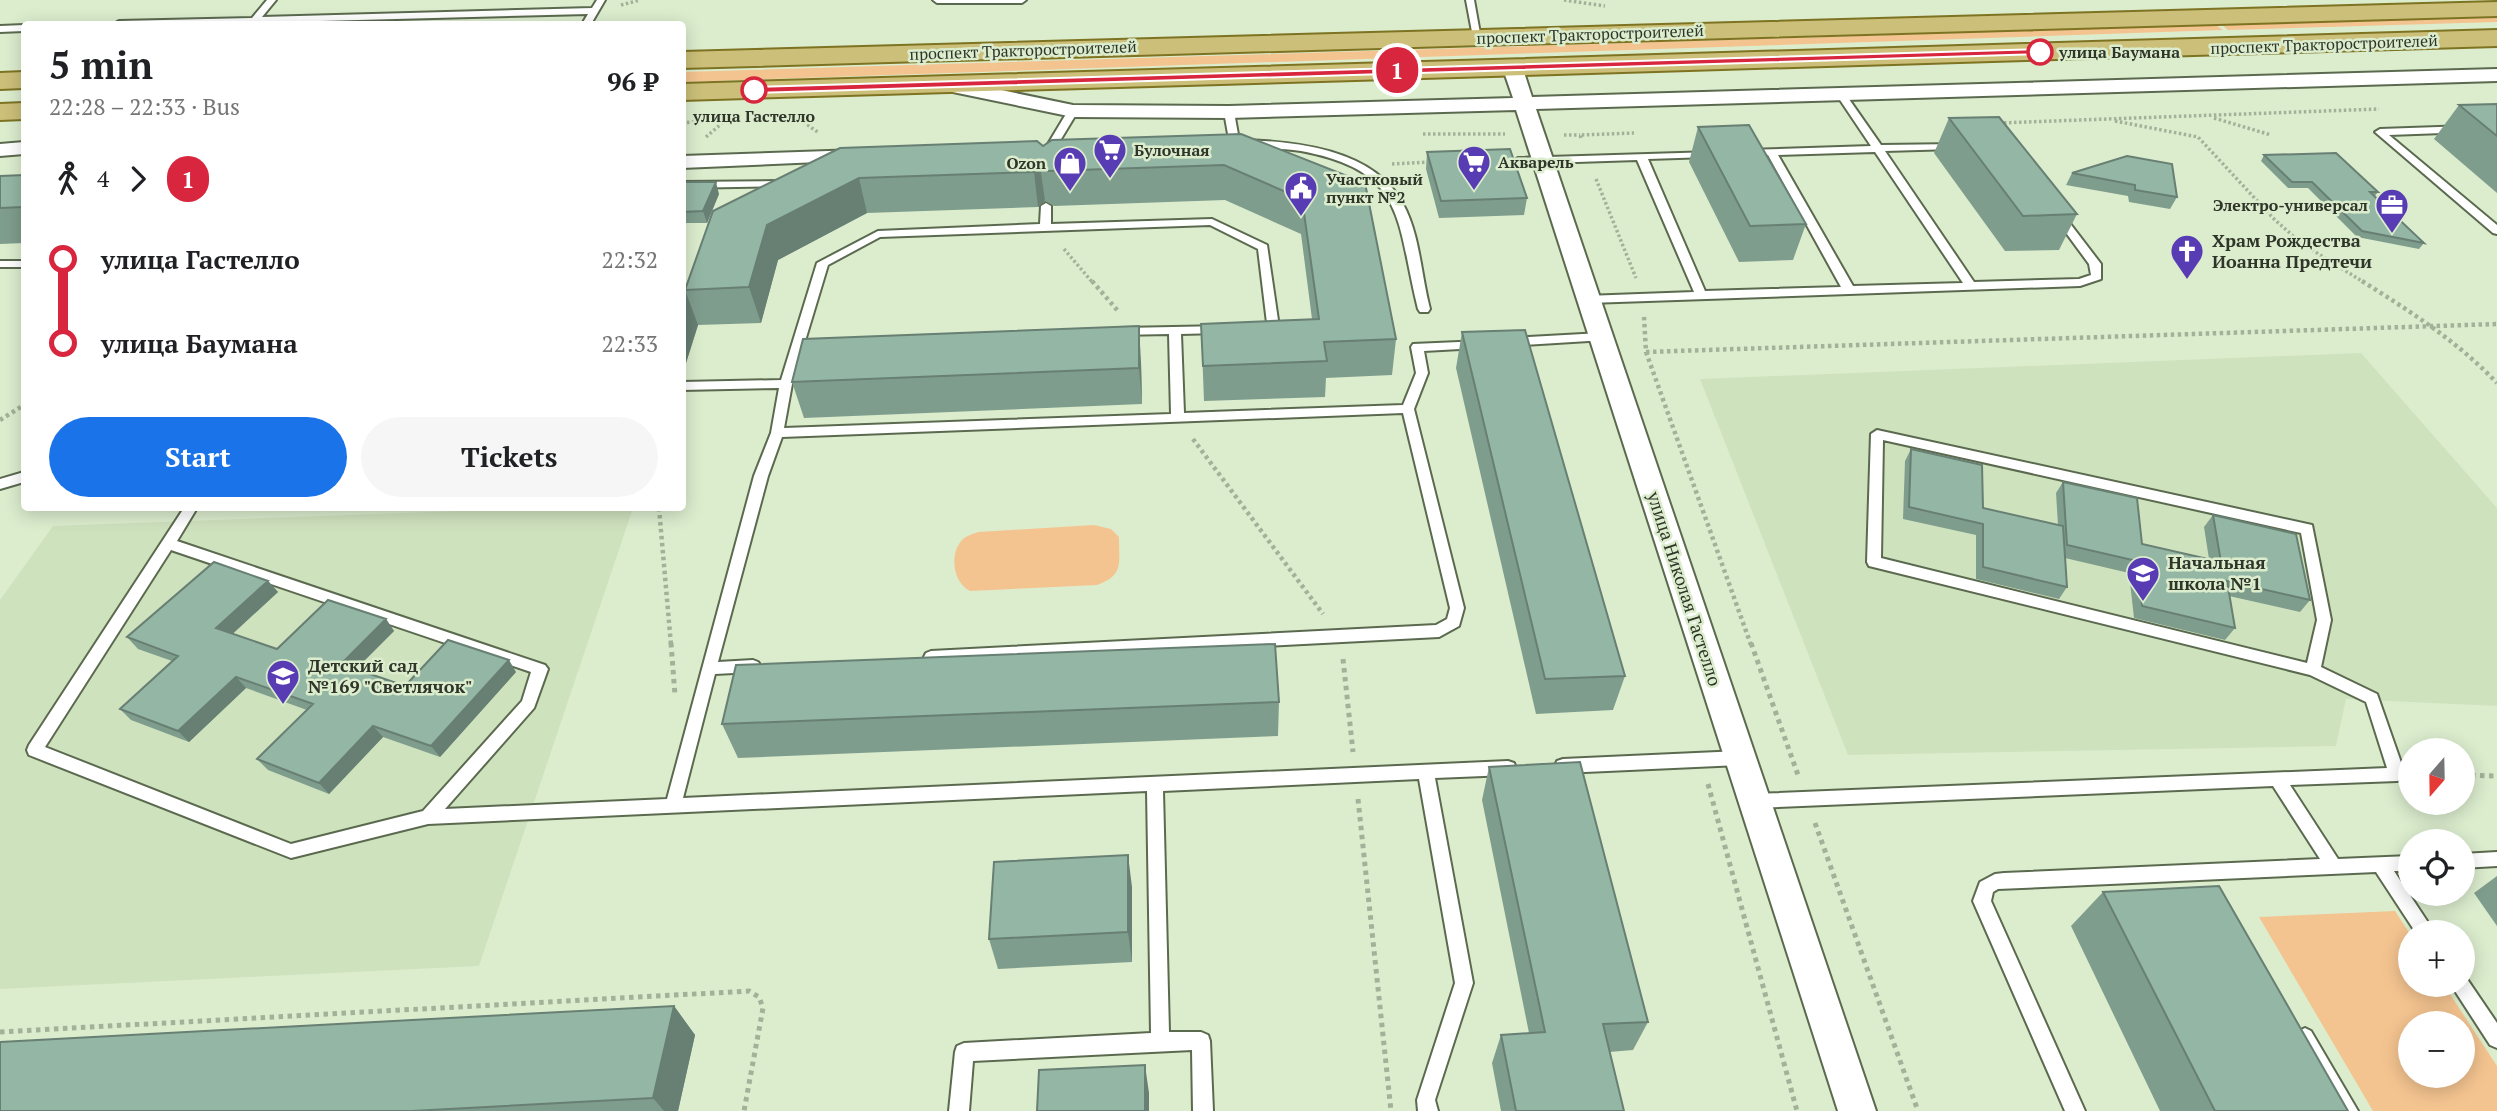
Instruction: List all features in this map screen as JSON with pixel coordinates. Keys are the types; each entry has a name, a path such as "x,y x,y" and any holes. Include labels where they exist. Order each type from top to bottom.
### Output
{"main road":[{"name":"проспект Тракторостроителей","path":"686,60 2422,6 2497,9"},
{"name":"проспект Тракторостроителей","path":"686,92 2497,38"},
{"path":"0,81 21,80"},
{"path":"0,112 21,111"}],"street":[{"name":"улица Николая Гастелло","path":"1512,66 1523,103 1531,160 1589,299 1857,1111"},
{"path":"948,85 1073,111 1229,112 2497,75"},
{"path":"1207,144 1234,143"},
{"path":"0,150 21,148"},
{"path":"1024,150 1050,157 1073,149"},
{"path":"686,162 877,155"}],"lane":[{"path":"255,20 272,0"},
{"path":"589,21 601,0"},
{"path":"937,0 1021,0"},
{"path":"1470,0 1478,37"},
{"path":"221,21 594,11"},
{"path":"0,29 21,28"},
{"path":"1841,94 1971,286"},
{"path":"1050,157 1073,111"},
{"path":"1229,112 1234,143 1290,145 1353,165 1387,186 1399,205 1424,309"},
{"path":"2497,128 2380,132 2497,231"},
{"path":"1732,153 1962,146"},
{"path":"1771,152 1849,290"},
{"path":"1531,160 1719,154"},
{"path":"1641,156 1701,295"},
{"path":"686,185 781,184"},
{"path":"1045,227 1046,206"},
{"path":"1589,299 2080,282 2097,276 2095,264 2053,209"},
{"path":"673,806 761,476 777,433 786,384 822,263 878,234 1212,222 1263,247 1273,327 1247,328"},
{"path":"0,264 21,264"},
{"path":"1105,333 1234,328"},
{"path":"1175,330 1178,418"},
{"path":"915,658 1439,631 1454,622 1457,608 1408,408 1422,373 1417,347 1601,337"},
{"path":"798,345 812,345"},
{"path":"686,386 786,384"},
{"path":"777,433 1408,408"},
{"path":"1755,801 2396,774 2372,698 2313,670 1874,562 1877,434 2307,529 2324,620 2313,670"},
{"path":"0,484 21,478"},
{"path":"189,511 35,750 291,850 428,817 1523,768"},
{"path":"170,544 540,669 529,704 428,817"},
{"path":"709,668 764,666"},
{"path":"1550,766 1740,758"},
{"path":"1426,772 1464,983 1426,1100 1428,1111"},
{"path":"2277,779 2333,866"},
{"path":"1155,784 1160,1041"},
{"path":"2475,860 2497,859"},
{"path":"2075,1111 1982,901 1986,887 1994,882 2004,881 2398,863"},
{"path":"2380,864 2417,920"},
{"path":"2210,872 2224,896"},
{"path":"2469,997 2497,1040"},
{"path":"2293,1015 2348,1111"},
{"path":"959,1111 964,1052 1160,1041 1201,1041 1203,1111"}],"path":[{"path":"1564,0 1609,7"},
{"path":"2055,89 2105,119 2199,137 2274,219 2301,243 2434,326 2472,357 2497,383"},
{"path":"1986,123 2387,108"},
{"path":"794,115 850,156"},
{"path":"686,122 729,117"},
{"path":"1417,134 1513,134"},
{"path":"1558,135 1580,135"},
{"path":"1353,165 1431,162"},
{"path":"1045,227 1126,319"},
{"path":"1918,1111 1646,352 2497,324"},
{"path":"0,420 21,407"},
{"path":"1178,418 1340,638 1391,1111"},
{"path":"659,511 674,692 691,738"},
{"path":"2475,775 2497,776"},
{"path":"0,1032 749,991 759,997 763,1008 744,1111"}],"shaded area":[{"path":"2497,16 2497,22 2228,30 2221,24"},
{"path":"2216,25 2223,30 686,82 686,72"},
{"name":"Начальная школа №1","path":"2361,353 2497,508 2497,706 2346,699 2336,746 1848,755 1700,379"},
{"name":"Детский сад №169 \"Светлячок\"","path":"456,511 632,511 479,966 0,989 0,600 53,526"},
{"path":"1094,525 1111,529 1119,537 1116,573 1097,585 970,591 964,587 957,575 954,560 958,546 964,539 978,532"},
{"path":"2395,911 2401,920 2398,920 2398,997 2452,997 2461,1011 2398,1011 2398,1088 2475,1088 2475,1032 2497,1066 2497,1111 2373,1111 2259,917"}],"building":[{"path":"2497,104 2497,136 2459,105"},
{"path":"1999,117 2077,214 2023,216 1949,118"},
{"path":"1749,125 1806,224 1750,226 1698,127"},
{"path":"1241,134 1365,183 1396,339 1324,342 1327,361 1203,366 1201,324 1319,319 1302,199 1224,165 1049,171 1040,166 1034,172 859,178 767,225 749,287 686,290 713,211 840,148 1037,141 1043,146 1052,140"},
{"path":"1510,149 1527,198 1441,201 1427,152"},
{"path":"2336,153 2378,192 2370,192 2424,243 2362,231 2312,182 2292,182 2264,155"},
{"path":"2127,156 2172,164 2177,197 2135,190 2135,185 2072,173"},
{"path":"21,175 21,207 0,208 0,176"},
{"path":"686,182 716,182 703,211 686,212"},
{"path":"1139,326 1139,368 792,382 803,339"},
{"path":"1525,330 1625,676 1545,679 1462,332"},
{"path":"1911,449 1982,465 1983,508 2063,526 2067,587 1983,567 1983,524 1909,507"},
{"path":"2063,482 2137,498 2142,544 2221,562 2213,515 2296,534 2310,600 2227,581 2235,628 2142,606 2137,561 2067,545"},
{"path":"214,562 268,581 216,628 277,649 328,600 386,619 341,664 405,686 448,640 509,660 431,746 373,726 319,783 257,759 313,704 236,677 178,731 120,709 178,656 127,637"},
{"path":"1275,644 1279,702 722,724 736,665"},
{"path":"1580,762 1648,1022 1603,1024 1624,1111 1516,1111 1501,1035 1545,1032 1489,767"},
{"path":"1128,855 1128,932 989,939 994,862"},
{"path":"2219,886 2348,1111 2215,1111 2103,892"},
{"path":"674,1006 653,1098 412,1111 0,1111 0,1042"},
{"path":"1145,1065 1145,1111 1037,1111 1039,1070"}],"bus line":[{"name":"1","path":"754,90 2040,52"}],"place":[{"name":"улица Баумана","path":"2040,52"},
{"name":"улица Гастелло","path":"754,90"},
{"name":"Булочная","path":"1110,180"},
{"name":"Акварель","path":"1474,192"},
{"name":"Ozon","path":"1070,193"},
{"name":"Участковый пункт №2","path":"1301,218"},
{"name":"Электро-универсал","path":"2392,235"},
{"name":"Храм Рождества Иоанна Предтечи","path":"2187,281"},
{"name":"Начальная школа №1","path":"2143,603"},
{"name":"Детский сад №169 \"Светлячок\"","path":"283,706"}]}
